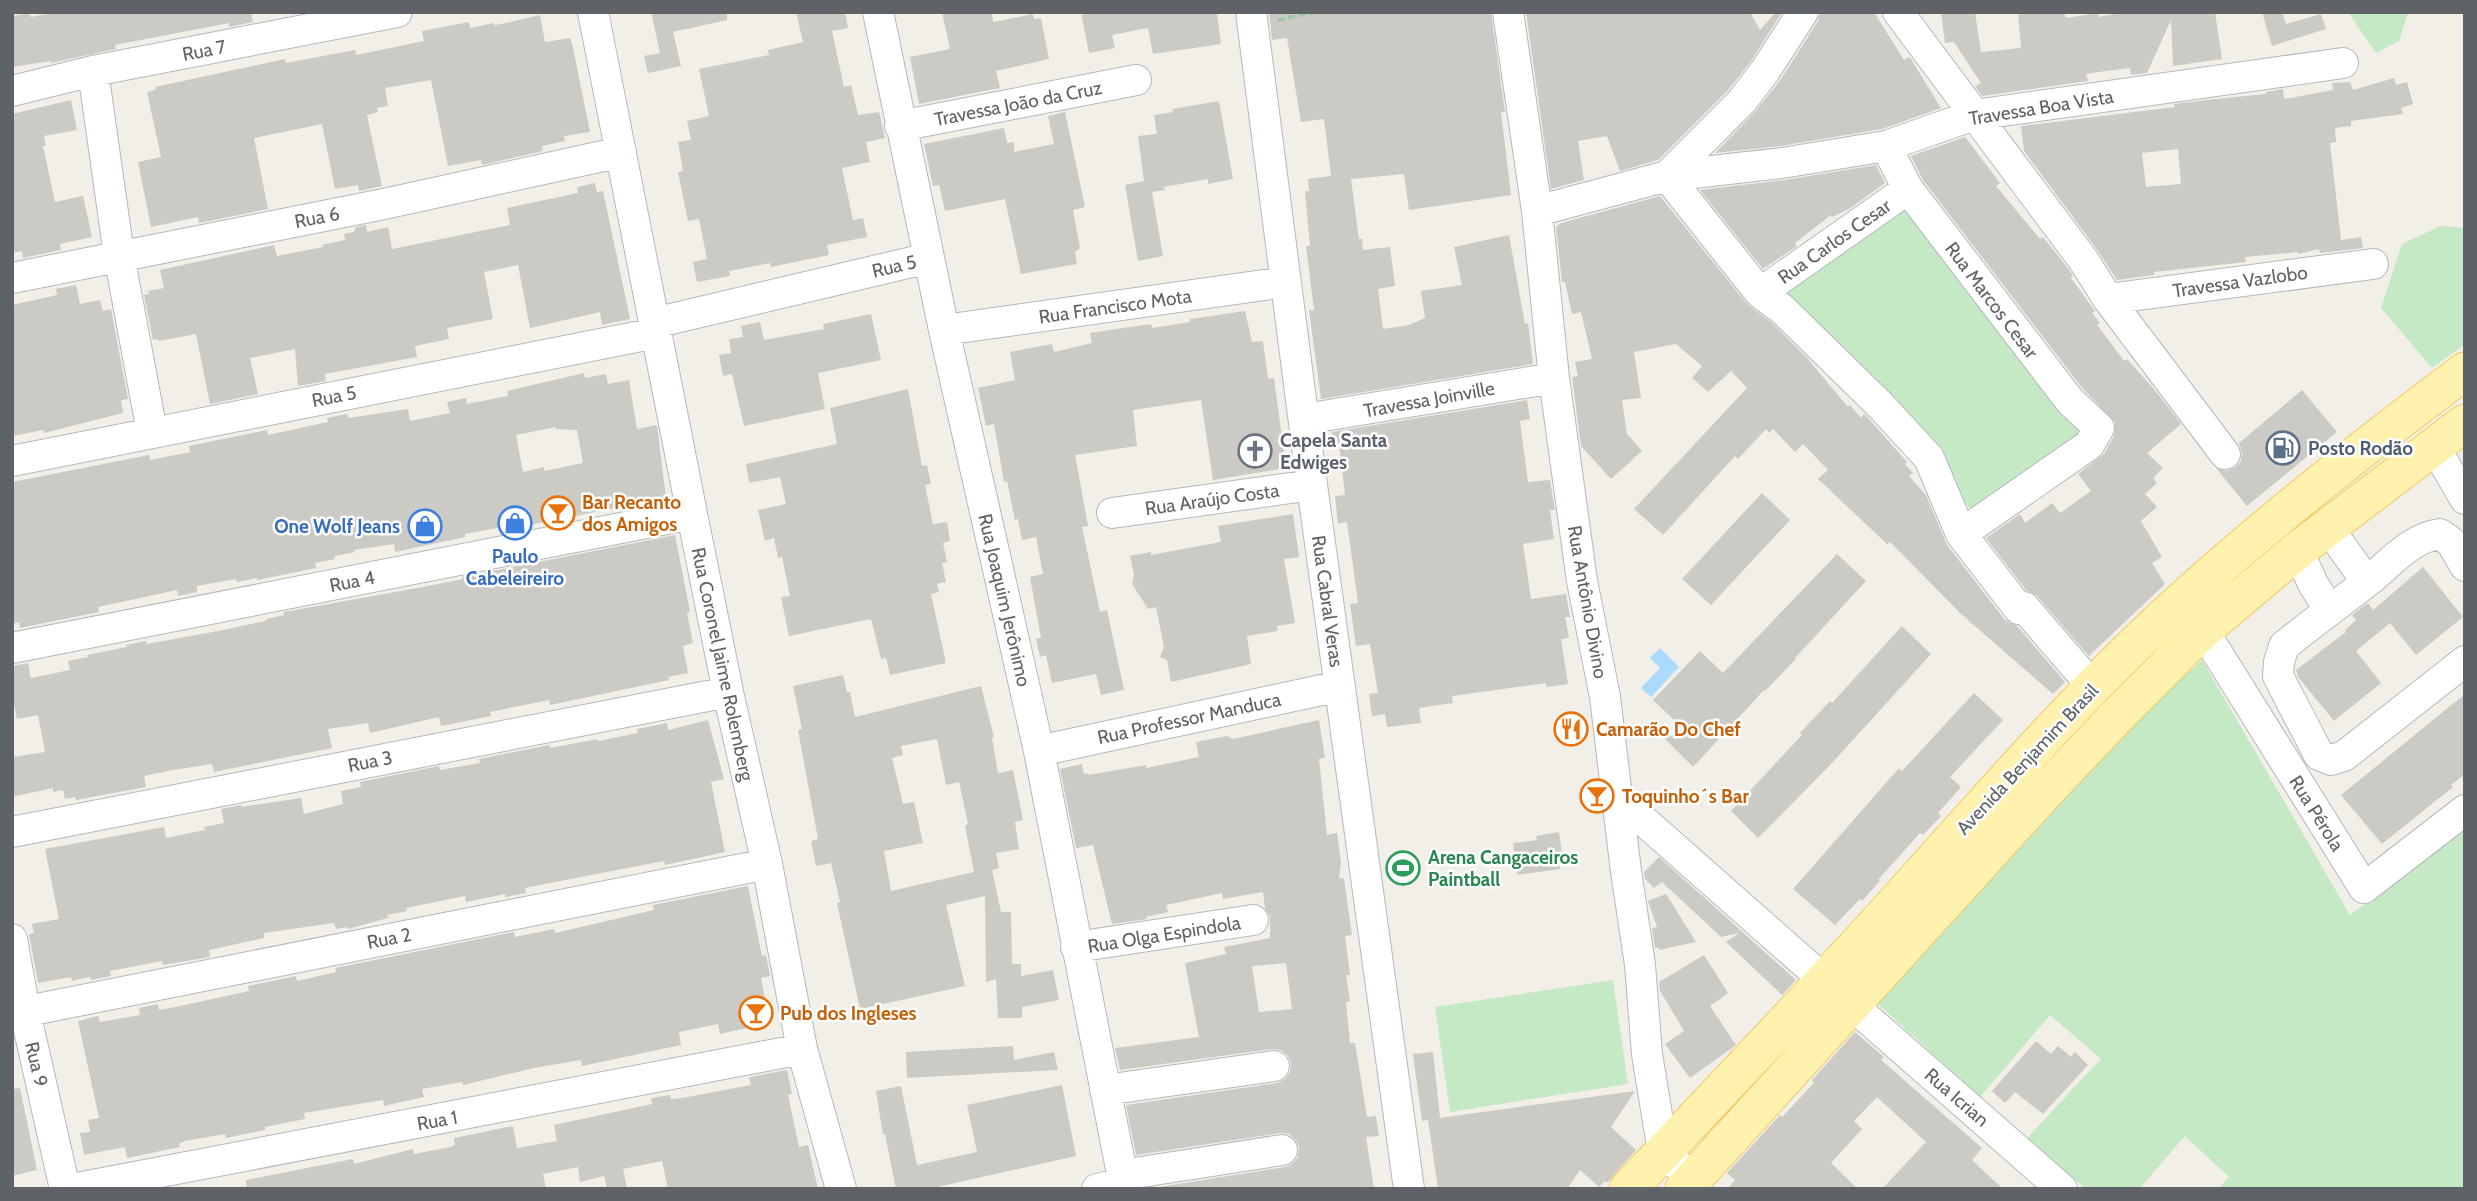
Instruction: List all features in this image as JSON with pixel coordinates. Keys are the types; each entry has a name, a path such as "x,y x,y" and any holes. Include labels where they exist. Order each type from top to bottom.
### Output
{"main road":[{"name":"Avenida Benjamim Brasil","path":"1628,1189 2093,687 2176,606 2268,526 2465,371"},
{"name":"Avenida Benjamim Brasil","path":"1688,1184 2116,717 2203,630 2294,554 2465,423"},
{"path":"2268,526 2294,554"},
{"path":"1945,848 1973,872"}],"street":[{"name":"Rua 7","path":"12,91 93,71 397,12"},
{"name":"Rua Coronel Jaime Rolemberg","path":"593,12 728,692 767,864 802,1049 841,1189"},
{"name":"Rua Joaquim Jerônimo","path":"878,12 944,331 1039,751 1105,1090 1117,1184"},
{"name":"Rua Antônio Divino","path":"1508,12 1537,211 1554,378 1582,581 1605,696 1640,965 1647,1054 1663,1152"},
{"path":"1802,12 1765,71 1741,101 1667,176 1760,293 1782,309 1930,458 1961,534 2019,609 2024,607 2093,687"},
{"path":"1898,12 2225,454"},
{"name":"Rua Cabral Veras","path":"1252,19 1370,918 1409,1189"},
{"name":"Travessa Boa Vista","path":"1537,211 1667,176 1782,163 1886,146 1974,115 2343,63"},
{"path":"93,71 120,256 152,432"},
{"name":"Travessa João da Cruz","path":"900,126 1136,80"},
{"name":"Rua Marcos Cesar","path":"1886,146 1908,189 2070,401 2099,428 2089,445 1961,534"},
{"name":"Rua 6","path":"12,278 384,204 621,152"},
{"name":"Rua Carlos Cesar","path":"1760,293 1908,189"},
{"name":"Rua 5","path":"12,461 655,328 929,258"},
{"name":"Travessa Vazlobo","path":"2108,299 2373,264"},
{"name":"Rua Francisco Mota","path":"944,331 1285,282"},
{"name":"Travessa Joinville","path":"1305,419 1554,378"},
{"path":"2434,446 2465,499"},
{"name":"Rua Araújo Costa","path":"1112,513 1312,485"},
{"name":"Rua 4","path":"12,648 692,514"},
{"path":"2329,529 2367,582"},
{"path":"2465,566 2451,542 2440,534 2426,536 2414,543 2284,646 2278,662 2278,676 2319,755 2331,760 2344,756 2465,661"},
{"path":"2294,554 2329,609"},
{"name":"Rua Pérola","path":"2203,630 2364,888 2465,810"},
{"name":"Rua Professor Manduca","path":"1039,751 1340,686"},
{"name":"Rua 3","path":"12,832 728,692"},
{"path":"1618,798 1824,980"},
{"name":"Rua 2","path":"19,1013 767,864"},
{"name":"Rua Olga Espindola","path":"1076,947 1253,920"},
{"name":"Rua 9","path":"12,939 19,1013 65,1189"},
{"name":"Rua Icrian","path":"1853,1006 2029,1178 2062,1189"},
{"name":"Rua 1","path":"72,1189 802,1049"},
{"path":"1105,1090 1274,1066"},
{"path":"1117,1184 1282,1150"},
{"path":"1663,1152 1688,1184"}],"path":[{"path":"1252,19 1314,12"}],"green space":[{"path":"2348,12 2408,12 2399,41 2376,53"},
{"path":"1904,202 2088,431 1975,514 1780,292"},
{"path":"2440,226 2465,228 2465,344 2432,368 2381,308 2402,244"},
{"path":"2202,660 2350,915 2465,830 2465,1189 2218,1189 2229,1177 2185,1136 2139,1189 2086,1189 2027,1138 2101,1059 2050,1015 1980,1097 1876,1002 2106,749"},
{"path":"1613,980 1628,1084 1450,1112 1435,1007"}],"water":[{"path":"1660,648 1679,667 1651,697 1641,688 1660,668 1650,658"}],"building":[{"path":"56,12 251,12 253,22 229,27 229,23 115,45 116,49 51,63 12,67 12,16 29,13 31,17"},
{"path":"651,12 727,12 727,20 673,32 681,66 648,73 644,56 660,53"},
{"path":"796,12 845,12 848,28 832,31 844,87 851,85 858,115 879,112 885,138 866,142 870,162 842,168 853,220 863,218 867,237 827,245 829,255 771,267 770,263 729,271 730,276 697,282 693,262 707,259 699,219 688,221 678,172 683,171 678,142 691,140 687,121 709,116 699,69 769,55 768,50 803,42"},
{"path":"942,12 992,12 993,22 1033,14 1034,19 1041,18 1049,59 996,71 1000,88 919,104 910,57 950,49"},
{"path":"1081,12 1217,12 1221,44 1153,54 1148,28 1112,35 1115,48 1089,53"},
{"path":"1269,12 1491,12 1505,112 1501,112 1511,195 1409,210 1404,174 1351,179 1359,239 1362,239 1363,250 1390,247 1395,286 1378,289 1383,329 1409,325 1425,318 1421,291 1462,285 1454,247 1509,235 1525,324 1528,323 1533,364 1321,399 1309,310 1314,310 1306,246 1310,246 1305,191 1309,191 1308,179 1331,176 1324,119 1301,122 1287,38 1272,40"},
{"path":"1526,12 1750,12 1760,30 1776,12 1782,12 1751,61 1729,89 1658,160 1620,171 1607,136 1578,141 1584,180 1551,189"},
{"path":"1820,12 1874,12 1904,60 1909,57 1911,59 1941,108 1882,129 1780,146 1715,153 1754,113 1779,82 1818,21"},
{"path":"1941,12 1975,12 1981,52 2021,48 2018,12 2064,12 2066,18 2098,13 2098,17 2126,12 2215,12 2222,59 2173,66 2171,20 2147,73 2131,75 2130,68 2106,71 2086,74 2088,81 1982,96 1975,86 1981,83 1954,42 1945,43"},
{"path":"2262,12 2282,12 2286,24 2321,14 2326,29 2272,46"},
{"path":"540,15 545,42 570,38 590,132 564,136 565,141 542,146 543,151 482,165 481,160 448,166 431,80 385,88 388,106 377,108 378,112 367,115 382,186 359,191 358,185 335,189 322,124 254,138 268,209 199,223 198,217 151,227 138,162 161,157 147,92 156,90 155,87 285,59 286,63 355,50 356,55 424,41 422,31 469,22 470,28"},
{"path":"2394,78 2396,85 2407,82 2413,104 2401,108 2403,114 2351,121 2351,126 2335,128 2336,142 2330,143 2341,240 2361,237 2363,248 2320,253 2319,249 2298,254 2245,257 2246,262 2154,272 2154,275 2117,280 2024,151 2021,126 2175,107 2174,104 2266,94 2283,89 2284,99 2333,90 2332,83 2350,82 2353,90","holes":["2178,149 2181,184 2146,187 2142,153"]},
{"path":"71,100 77,130 44,136 46,146 43,146 55,202 83,196 92,237 60,244 61,250 23,258 22,251 12,253 12,114"},
{"path":"1219,101 1233,179 1208,184 1208,179 1164,187 1165,190 1152,192 1163,256 1138,261 1125,185 1144,181 1138,136 1157,134 1154,115"},
{"path":"1065,112 1085,207 1073,210 1080,248 1075,252 1077,264 1021,274 1005,199 945,211 939,185 933,186 924,144 1004,128 1007,143 1014,142 1014,152 1054,144 1048,116"},
{"path":"1965,137 2000,183 1996,186 2070,271 2073,276 2071,278 2095,311 2092,313 2100,323 2097,325 2124,361 2127,359 2181,424 2147,453 2163,468 2153,478 2157,483 2145,494 2157,507 2141,521 2162,557 2152,563 2165,584 2089,656 2037,596 2026,590 1986,538 2020,514 2025,523 2052,503 2060,513 2091,491 2078,474 2104,454 2114,436 2115,422 2083,389 1923,180 1911,156"},
{"path":"1876,165 1885,183 1849,209 1832,217 1831,215 1795,243 1797,246 1763,269 1700,190 1785,180"},
{"path":"595,183 597,192 603,191 630,319 602,325 600,312 530,328 518,265 484,272 493,319 447,328 449,339 415,346 417,357 325,374 326,381 298,386 295,349 250,358 258,394 210,404 196,334 153,340 144,295 149,294 148,291 164,288 160,270 274,245 277,256 323,247 322,245 345,240 344,234 366,225 367,232 388,227 392,249 510,225 507,208 578,193 577,187"},
{"path":"1660,196 1747,304 1771,322 1807,358 1848,407 1850,405 1861,418 1864,414 1907,462 1905,464 1913,473 1909,476 1926,495 1947,545 2005,620 2017,626 2065,682 2053,694 1960,613 1890,542 1887,544 1818,479 1828,470 1803,444 1795,452 1773,429 1769,433 1766,429 1738,459 1735,456 1663,535 1634,509 1747,388 1731,371 1708,392 1692,378 1702,366 1676,344 1634,352 1641,398 1622,400 1627,434 1642,451 1611,479 1581,446 1572,377 1578,376 1575,362 1592,359 1581,312 1572,314 1565,282 1562,282 1556,227 1561,223"},
{"path":"76,285 80,304 100,300 103,311 111,309 128,399 121,400 123,413 44,433 43,430 12,436 12,305 57,295 56,289"},
{"path":"1245,311 1252,342 1263,341 1268,379 1274,378 1286,468 1213,480 1201,400 1133,410 1137,446 1075,455 1088,526 1082,527 1100,612 1107,610 1124,690 1101,695 1096,674 1052,683 1046,655 1040,657 1036,639 1041,638 1030,577 1043,574 1036,537 1022,540 1007,481 1004,482 994,424 986,426 978,388 1015,380 1010,352 1052,344 1054,352 1092,343 1090,333 1151,324 1152,328"},
{"path":"871,314 881,360 818,373 825,409 744,426 732,374 723,376 719,355 731,353 729,339 743,337 741,326 760,322 764,340 824,329 823,324"},
{"path":"584,373 585,378 606,374 608,384 629,380 637,429 657,425 666,498 514,528 513,525 465,534 465,537 395,552 394,544 354,550 355,552 335,556 335,559 315,563 316,568 257,580 237,582 236,579 197,586 197,592 178,596 177,590 98,607 99,612 20,628 19,622 12,624 12,482 149,455 150,460 190,452 189,446 267,430 268,435 328,422 327,418 347,414 348,418 408,409 410,421 450,413 447,402 466,398 467,404 508,396 507,391","holes":["556,429 577,430 583,463 544,471 544,467 523,472 516,435"]},
{"path":"908,389 922,466 927,465 931,484 925,485 933,524 947,522 950,541 943,543 947,562 942,563 946,582 937,584 939,592 931,594 946,663 890,675 886,658 881,659 871,619 789,636 781,597 790,596 782,557 778,558 774,538 765,541 758,510 786,504 780,477 749,483 746,464 837,444 830,408"},
{"path":"2302,390 2337,432 2247,506 2216,468 2226,471 2236,467 2241,461 2242,453 2239,443"},
{"path":"1527,400 1530,419 1520,421 1528,482 1550,480 1555,510 1550,510 1554,539 1523,544 1531,599 1566,594 1570,617 1565,617 1569,638 1561,639 1568,684 1546,687 1546,683 1452,696 1453,703 1419,708 1421,723 1387,727 1385,714 1372,716 1369,694 1378,693 1370,644 1356,646 1350,604 1358,603 1347,522 1338,524 1335,496 1345,495 1339,443 1334,447 1332,432"},
{"path":"1762,493 1790,520 1711,605 1682,579"},
{"path":"1293,514 1299,557 1284,559 1295,623 1277,626 1278,631 1247,636 1251,664 1171,682 1167,660 1160,657 1164,647 1156,607 1148,609 1132,584 1134,575 1130,556 1151,552 1151,555 1221,542 1218,526"},
{"path":"675,535 690,612 687,613 693,643 683,646 688,673 668,677 669,680 550,705 549,700 490,712 491,716 441,726 439,717 370,733 368,723 328,729 332,748 214,772 212,764 173,770 144,776 146,787 76,800 75,797 65,799 63,790 53,792 53,788 12,797 12,757 45,752 38,715 17,719 12,695 12,666 28,663 31,678 70,670 68,661 127,647 126,645 146,641 147,644 218,631 266,621 284,615 284,612 423,587"},
{"path":"1837,554 1866,581 1693,767 1663,737 1689,734 1653,700 1700,651 1723,673"},
{"path":"2423,567 2463,617 2416,655 2390,623 2356,651 2381,683 2334,721 2298,677 2296,670 2346,632 2356,620 2352,615 2368,603 2373,610"},
{"path":"1902,626 1931,654 1832,763 1758,838 1731,811 1802,735 1800,733 1830,701 1832,703"},
{"path":"843,675 855,717 981,686 994,737 998,773 1013,770 1023,820 1015,822 1019,849 996,853 999,868 992,870 1001,912 1011,912 1012,964 1021,964 1021,976 1053,970 1059,1000 1022,1007 1022,1018 998,1018 996,979 986,982 985,896 946,905 965,986 860,1009 831,863 816,866 811,841 818,839 798,730 802,729 793,686","holes":["937,739 946,785 959,782 974,872 891,891 884,851 923,843 914,802 903,804 892,758 903,755 901,746"]},
{"path":"1974,693 2003,720 1950,777 1961,787 1938,813 1941,816 1923,835 1920,833 1862,901 1860,899 1835,925 1793,889 1899,768 1902,771"},
{"path":"2465,694 2465,774 2451,785 2453,787 2382,844 2341,795"},
{"path":"708,720 724,779 711,782 725,852 665,865 664,861 525,888 526,893 506,897 505,894 466,902 465,896 406,908 407,911 387,915 388,918 348,929 336,929 334,923 264,933 264,938 209,950 210,957 163,965 162,961 110,971 111,976 91,980 90,977 72,981 71,977 38,983 29,934 34,933 32,924 59,919 45,849 164,827 166,838 205,830 204,827 224,823 221,809 241,805 301,798 304,814 343,804 341,791 361,787 360,782 439,766 440,770 480,763 479,759 549,745 550,748 598,741 638,733 637,729 667,723 668,730"},
{"path":"1319,720 1325,758 1319,759 1327,835 1337,833 1341,863 1339,878 1344,879 1352,935 1345,936 1350,975 1346,975 1350,1001 1346,1002 1350,1043 1355,1043 1367,1117 1376,1116 1379,1136 1366,1137 1374,1189 1147,1189 1285,1167 1298,1157 1296,1140 1289,1134 1280,1133 1136,1155 1126,1105 1277,1083 1285,1079 1290,1072 1291,1063 1288,1056 1281,1050 1272,1049 1120,1070 1115,1048 1199,1037 1185,963 1226,954 1224,947 1270,938 1270,917 1265,908 1263,892 1223,899 1222,893 1166,905 1168,912 1146,917 1147,919 1112,924 1093,845 1076,848 1060,769 1082,764 1084,774 1088,775 1146,765 1146,768 1199,757 1196,742 1227,736 1233,739","holes":["1286,963 1292,1009 1259,1012 1252,966"]},
{"path":"1559,832 1562,854 1558,854 1560,869 1517,875 1513,843 1537,840 1536,836"},
{"path":"1659,857 1796,980 1782,995 1726,942 1739,933 1721,937 1662,882 1654,888 1645,879 1644,872"},
{"path":"748,886 762,956 766,955 770,976 761,978 770,1023 720,1034 718,1024 679,1032 681,1045 582,1066 581,1060 463,1085 462,1082 422,1089 424,1097 384,1106 383,1100 304,1113 305,1119 265,1127 265,1130 226,1138 225,1134 185,1141 179,1144 180,1147 127,1158 125,1147 84,1155 80,1133 90,1132 88,1120 99,1118 78,1021 98,1016 100,1022 140,1015 139,1008 158,1004 159,1010 180,1006 249,991 248,986 296,976 297,981 336,972 335,968 514,932 515,937 554,929 555,933 654,910 653,905"},
{"path":"1666,894 1696,942 1659,950 1655,948 1652,928 1657,927 1648,901"},
{"path":"1704,955 1728,993 1710,1006 1736,1045 1690,1078 1665,1044 1684,1031 1660,991 1659,982"},
{"path":"1855,1032 1884,1057 1881,1060 1982,1148 1972,1160 2003,1189 1882,1189 1926,1142 1877,1097 1854,1121 1862,1129 1831,1163 1858,1189 1728,1189 1735,1180 1727,1173 1780,1115 1782,1117 1814,1083 1812,1080"},
{"path":"2036,1041 2051,1054 2058,1046 2071,1057 2075,1052 2088,1065 2043,1114 2015,1092 2005,1103 1992,1091"},
{"path":"1013,1046 1014,1060 1054,1052 1058,1070 907,1078 906,1052"},
{"path":"1433,1052 1440,1118 1635,1091 1611,1127 1636,1150 1607,1183 1605,1181 1599,1187 1580,1170 1567,1189 1438,1189 1428,1120 1422,1121 1413,1054"},
{"path":"787,1070 792,1094 788,1095 799,1147 808,1145 818,1189 668,1189 662,1161 623,1169 627,1189 607,1189 604,1176 580,1182 578,1167 543,1174 546,1189 247,1189 246,1180 353,1159 354,1164 413,1149 414,1154 451,1147 455,1145 454,1138 513,1126 517,1148 557,1141 554,1125 652,1104 651,1098 670,1095 671,1099 682,1098 751,1085 749,1077"},
{"path":"1062,1085 1076,1156 928,1189 896,1189 876,1091 901,1086 917,1165 977,1152 967,1105"},
{"path":"20,1088 37,1170 12,1176 12,1089"}],"place":[{"name":"Posto Rodão","path":"2283,448"},
{"name":"Capela Santa Edwiges","path":"1255,451"},
{"name":"Bar Recanto dos Amigos","path":"558,513"},
{"name":"Paulo Cabeleireiro","path":"515,523"},
{"name":"One Wolf Jeans","path":"425,526"},
{"name":"Camarão Do Chef","path":"1571,729"},
{"name":"Toquinho´s Bar","path":"1597,796"},
{"name":"Arena Cangaceiros Paintball","path":"1403,868"},
{"name":"Pub dos Ingleses","path":"756,1013"}]}
